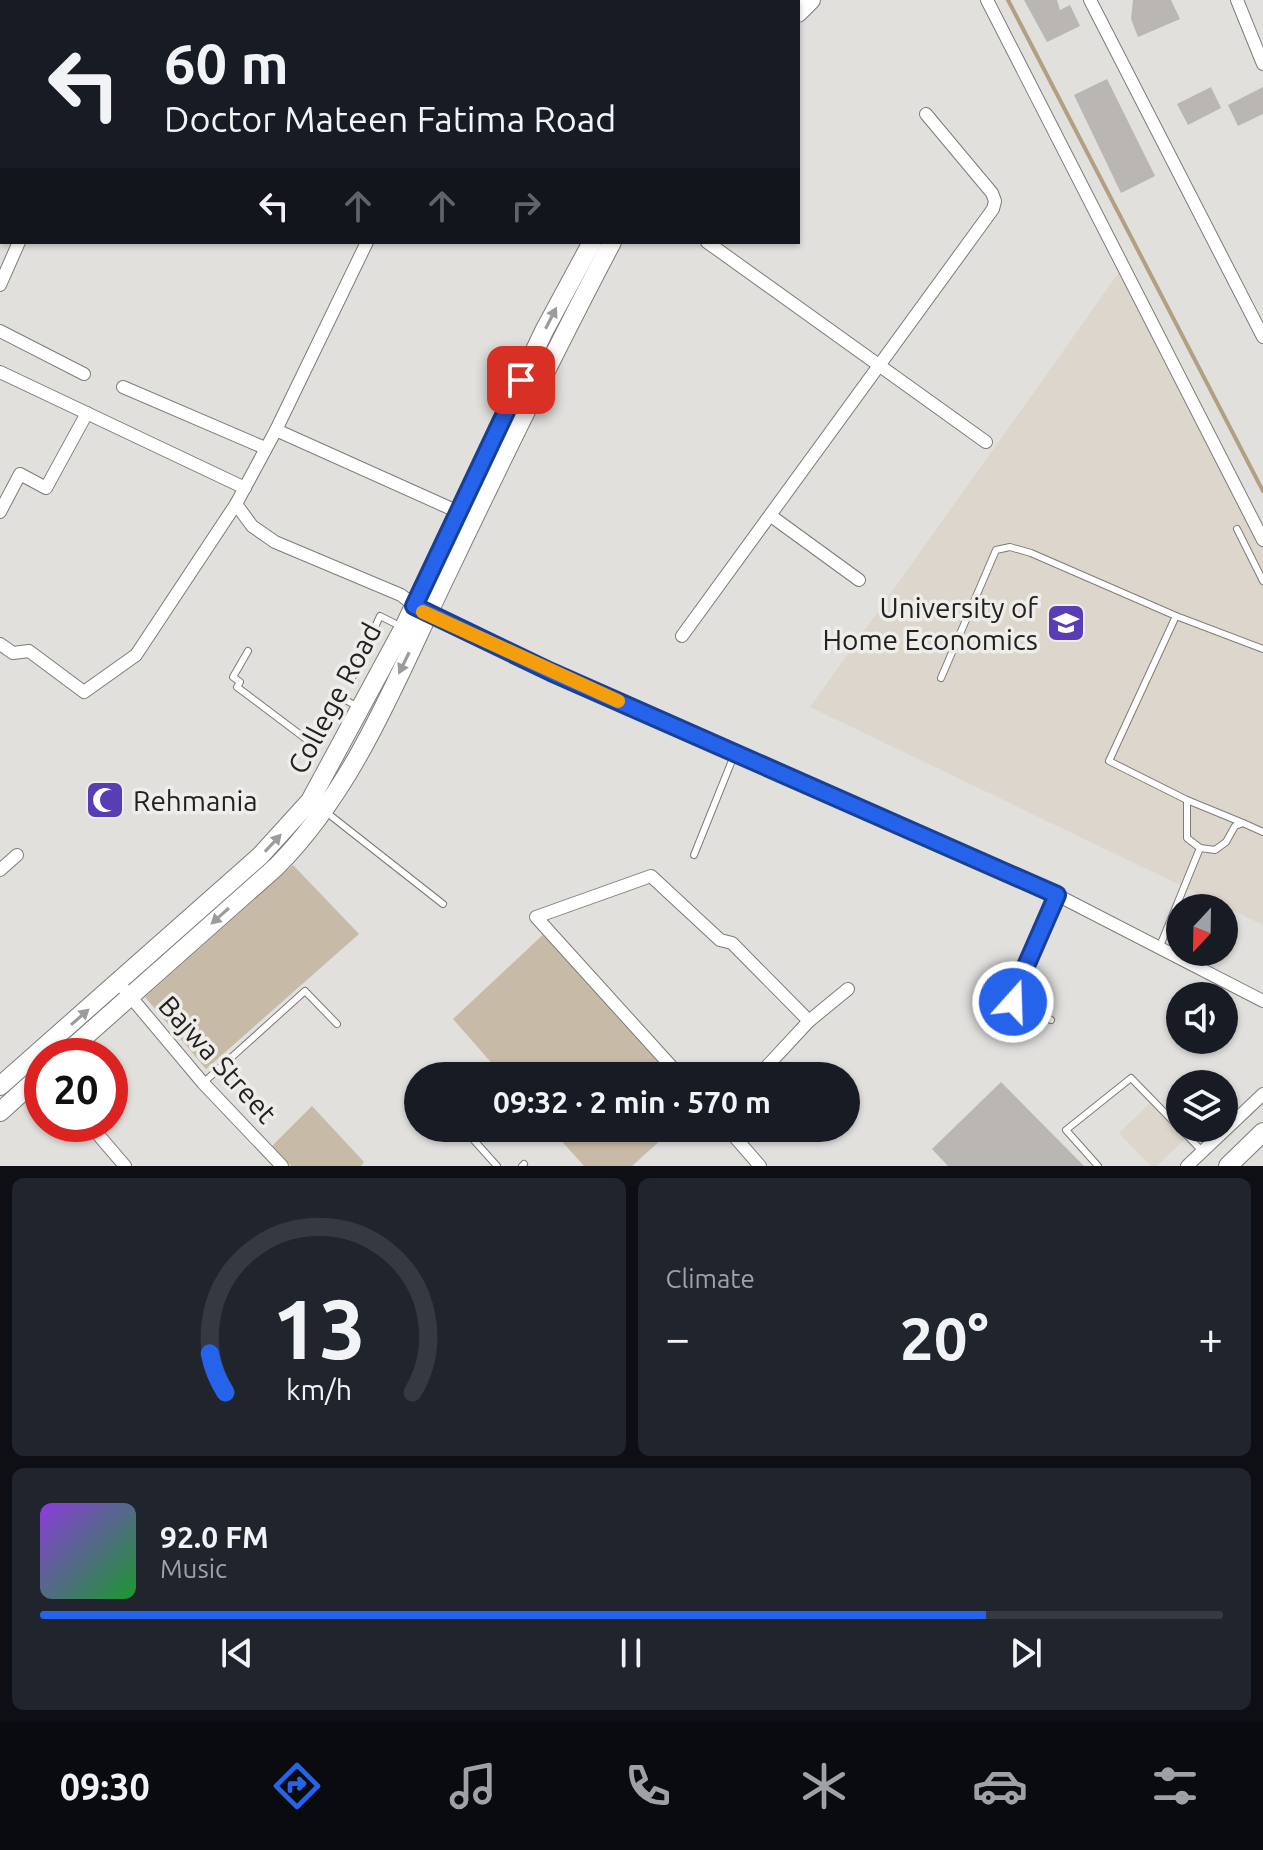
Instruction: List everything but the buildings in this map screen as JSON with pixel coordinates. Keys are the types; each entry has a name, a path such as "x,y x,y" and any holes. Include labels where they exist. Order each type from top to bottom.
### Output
{"main road":[{"name":"College Road","path":"466,516 544,331 591,244"},
{"name":"College Road","path":"0,1086 125,990 276,867 299,843 323,810 374,724 421,610 466,516 611,244"},
{"name":"College Road","path":"80,1038 275,841 310,801 404,627 421,610"},
{"path":"0,1112 24,1090"},
{"path":"1228,1166 1263,1132"}],"street":[{"path":"987,0 1263,540"},
{"path":"1090,0 1263,337"},
{"path":"1237,0 1260,49 1263,64"},
{"path":"682,636 993,209 995,201 992,193 926,114"},
{"path":"0,285 18,244"},
{"path":"0,644 13,653 29,651 84,692 136,655 236,504 276,430 366,244"},
{"path":"710,244 986,442"},
{"path":"0,331 84,374"},
{"path":"0,372 246,484"},
{"path":"123,387 265,448"},
{"path":"0,512 20,474 46,488 87,413"},
{"path":"276,430 466,516"},
{"path":"236,504 252,526 275,542 401,595 421,610 1057,895 1263,1001"},
{"path":"771,516 859,580"},
{"path":"0,870 17,855"},
{"path":"667,1062 536,917 651,876 720,940 732,943 809,1021"},
{"path":"771,1062 809,1021 848,989"},
{"name":"Bajwa Street","path":"125,990 203,1083 282,1166"},
{"path":"1187,1166 1263,1094"},
{"path":"103,1142 122,1165"},
{"path":"739,1142 760,1166"}],"lane":[{"path":"1237,529 1263,581"},
{"path":"941,678 996,550 1010,547 1263,649"},
{"path":"352,678 380,616 404,627"},
{"path":"1176,616 1109,761 1187,800 1263,832"},
{"path":"248,651 233,677 240,682 237,687 314,745 342,698 362,709"},
{"path":"694,855 735,753"},
{"path":"1187,800 1187,838 1200,848 1215,850 1226,842 1235,826 1243,823"},
{"path":"323,810 443,904"},
{"path":"1160,946 1200,848"},
{"path":"1051,1020 1015,1005 1012,998 1057,895"},
{"path":"203,1083 305,991 337,1024"},
{"path":"1098,1166 1066,1130 1131,1078 1202,1151"},
{"path":"476,1142 497,1166"}],"shaded area":[{"name":"University of Home Economics","path":"1122,268 1263,540 1263,925 1238,913 1238,894 1199,894 810,707"},
{"path":"293,865 359,934 206,1069 145,997"},
{"path":"548,930 664,1062 491,1062 453,1019"},
{"path":"1150,1103 1166,1119 1166,1142 1182,1142 1157,1166 1151,1166 1119,1133"},
{"path":"312,1106 364,1162 361,1166 291,1166 272,1146"},
{"path":"563,1142 659,1142 632,1166 584,1166"}],"waterway":[{"path":"1008,0 1263,491"}],"slow traffic":[{"path":"423,612 618,701"}],"place":[{"name":"University of Home Economics","path":"1066,623"},
{"name":"Rehmania","path":"105,800"}],"route":[{"path":"521,380 414,606 427,615 551,672 1057,895 1012,998 1013,1002"}]}
